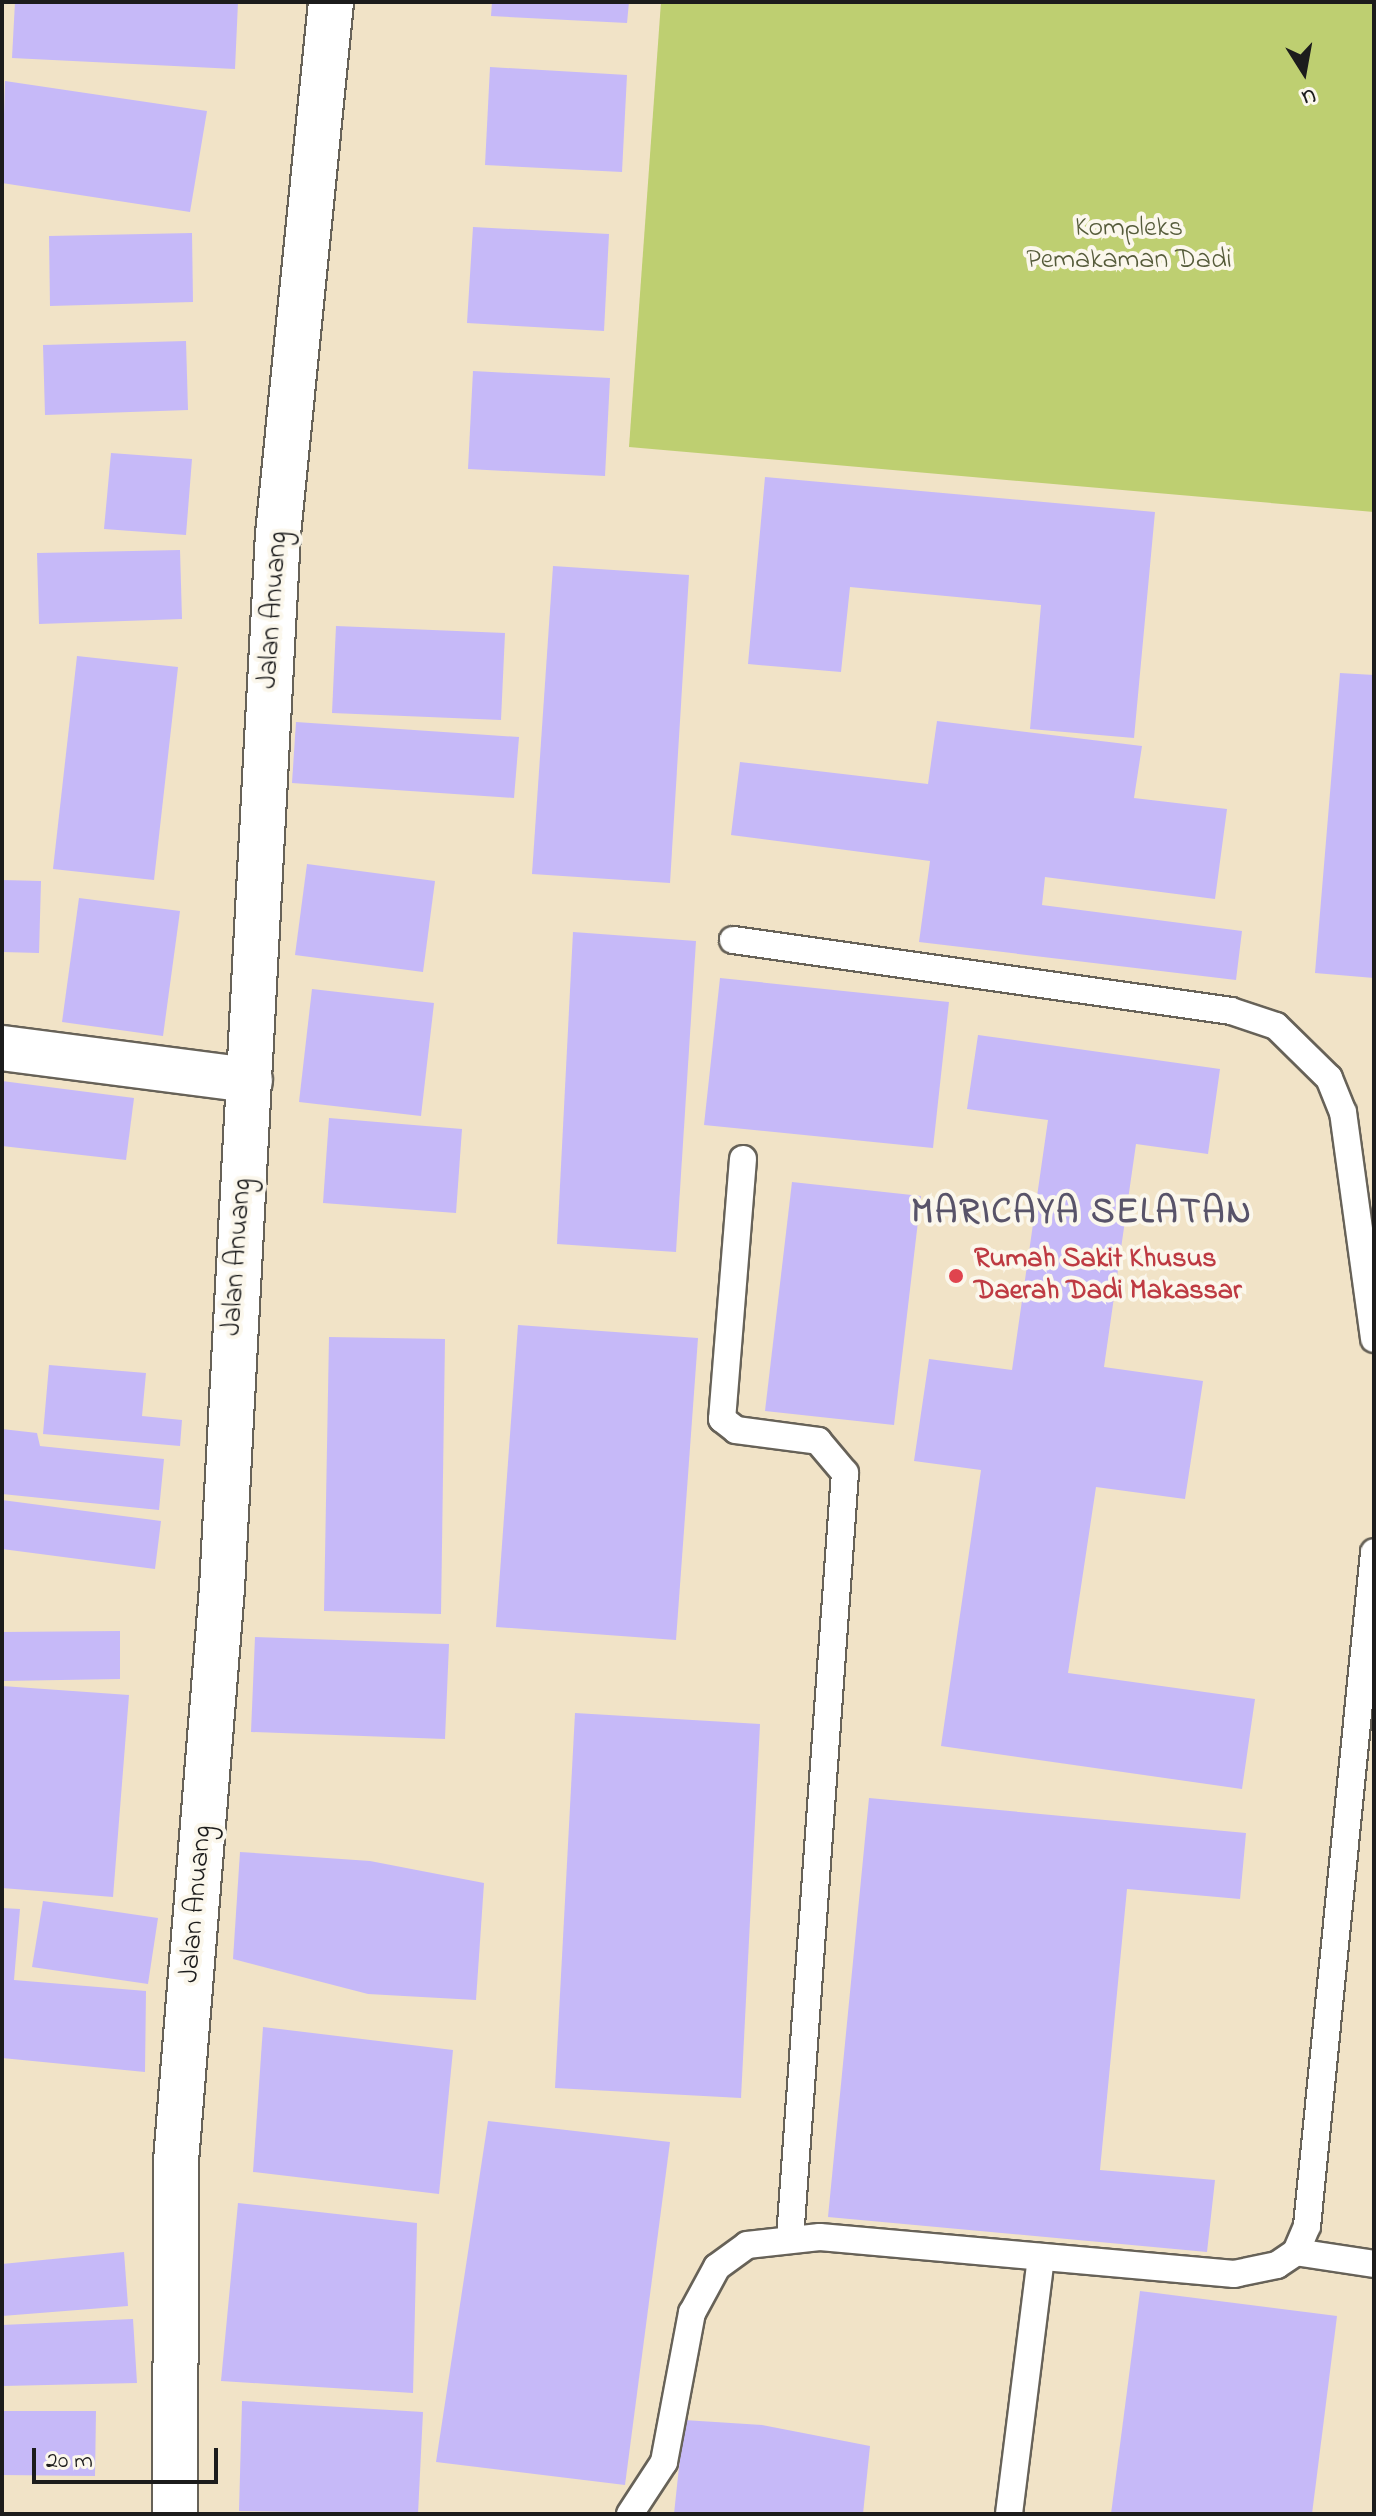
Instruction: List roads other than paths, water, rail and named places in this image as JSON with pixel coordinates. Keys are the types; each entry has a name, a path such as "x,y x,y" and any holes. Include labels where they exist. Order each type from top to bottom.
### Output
{"street":[{"name":"Jalan Anuang","path":"175,2514 176,2161 222,1588 278,534 331,2"},
{"path":"2,1048 250,1080"}],"lane":[{"path":"733,940 1231,1011 1276,1026 1329,1078 1343,1112 1374,1339"},
{"path":"743,1159 722,1419 736,1430 818,1441 845,1473 790,2238"},
{"path":"630,2514 664,2462 692,2313 717,2267 747,2245 790,2238 1234,2274 1277,2265 1296,2252 1307,2226 1374,1552"},
{"path":"1296,2252 1374,2264"},
{"path":"1009,2514 1041,2257"}],"place":[{"name":"Rumah Sakit Khusus Daerah Dadi Makassar","path":"956,1276"}],"district":[{"name":"MARICAYA SELATAN","path":"1082,1214"}],"park label":[{"name":"Kompleks Pemakaman Dadi","path":"1129,245"}]}
